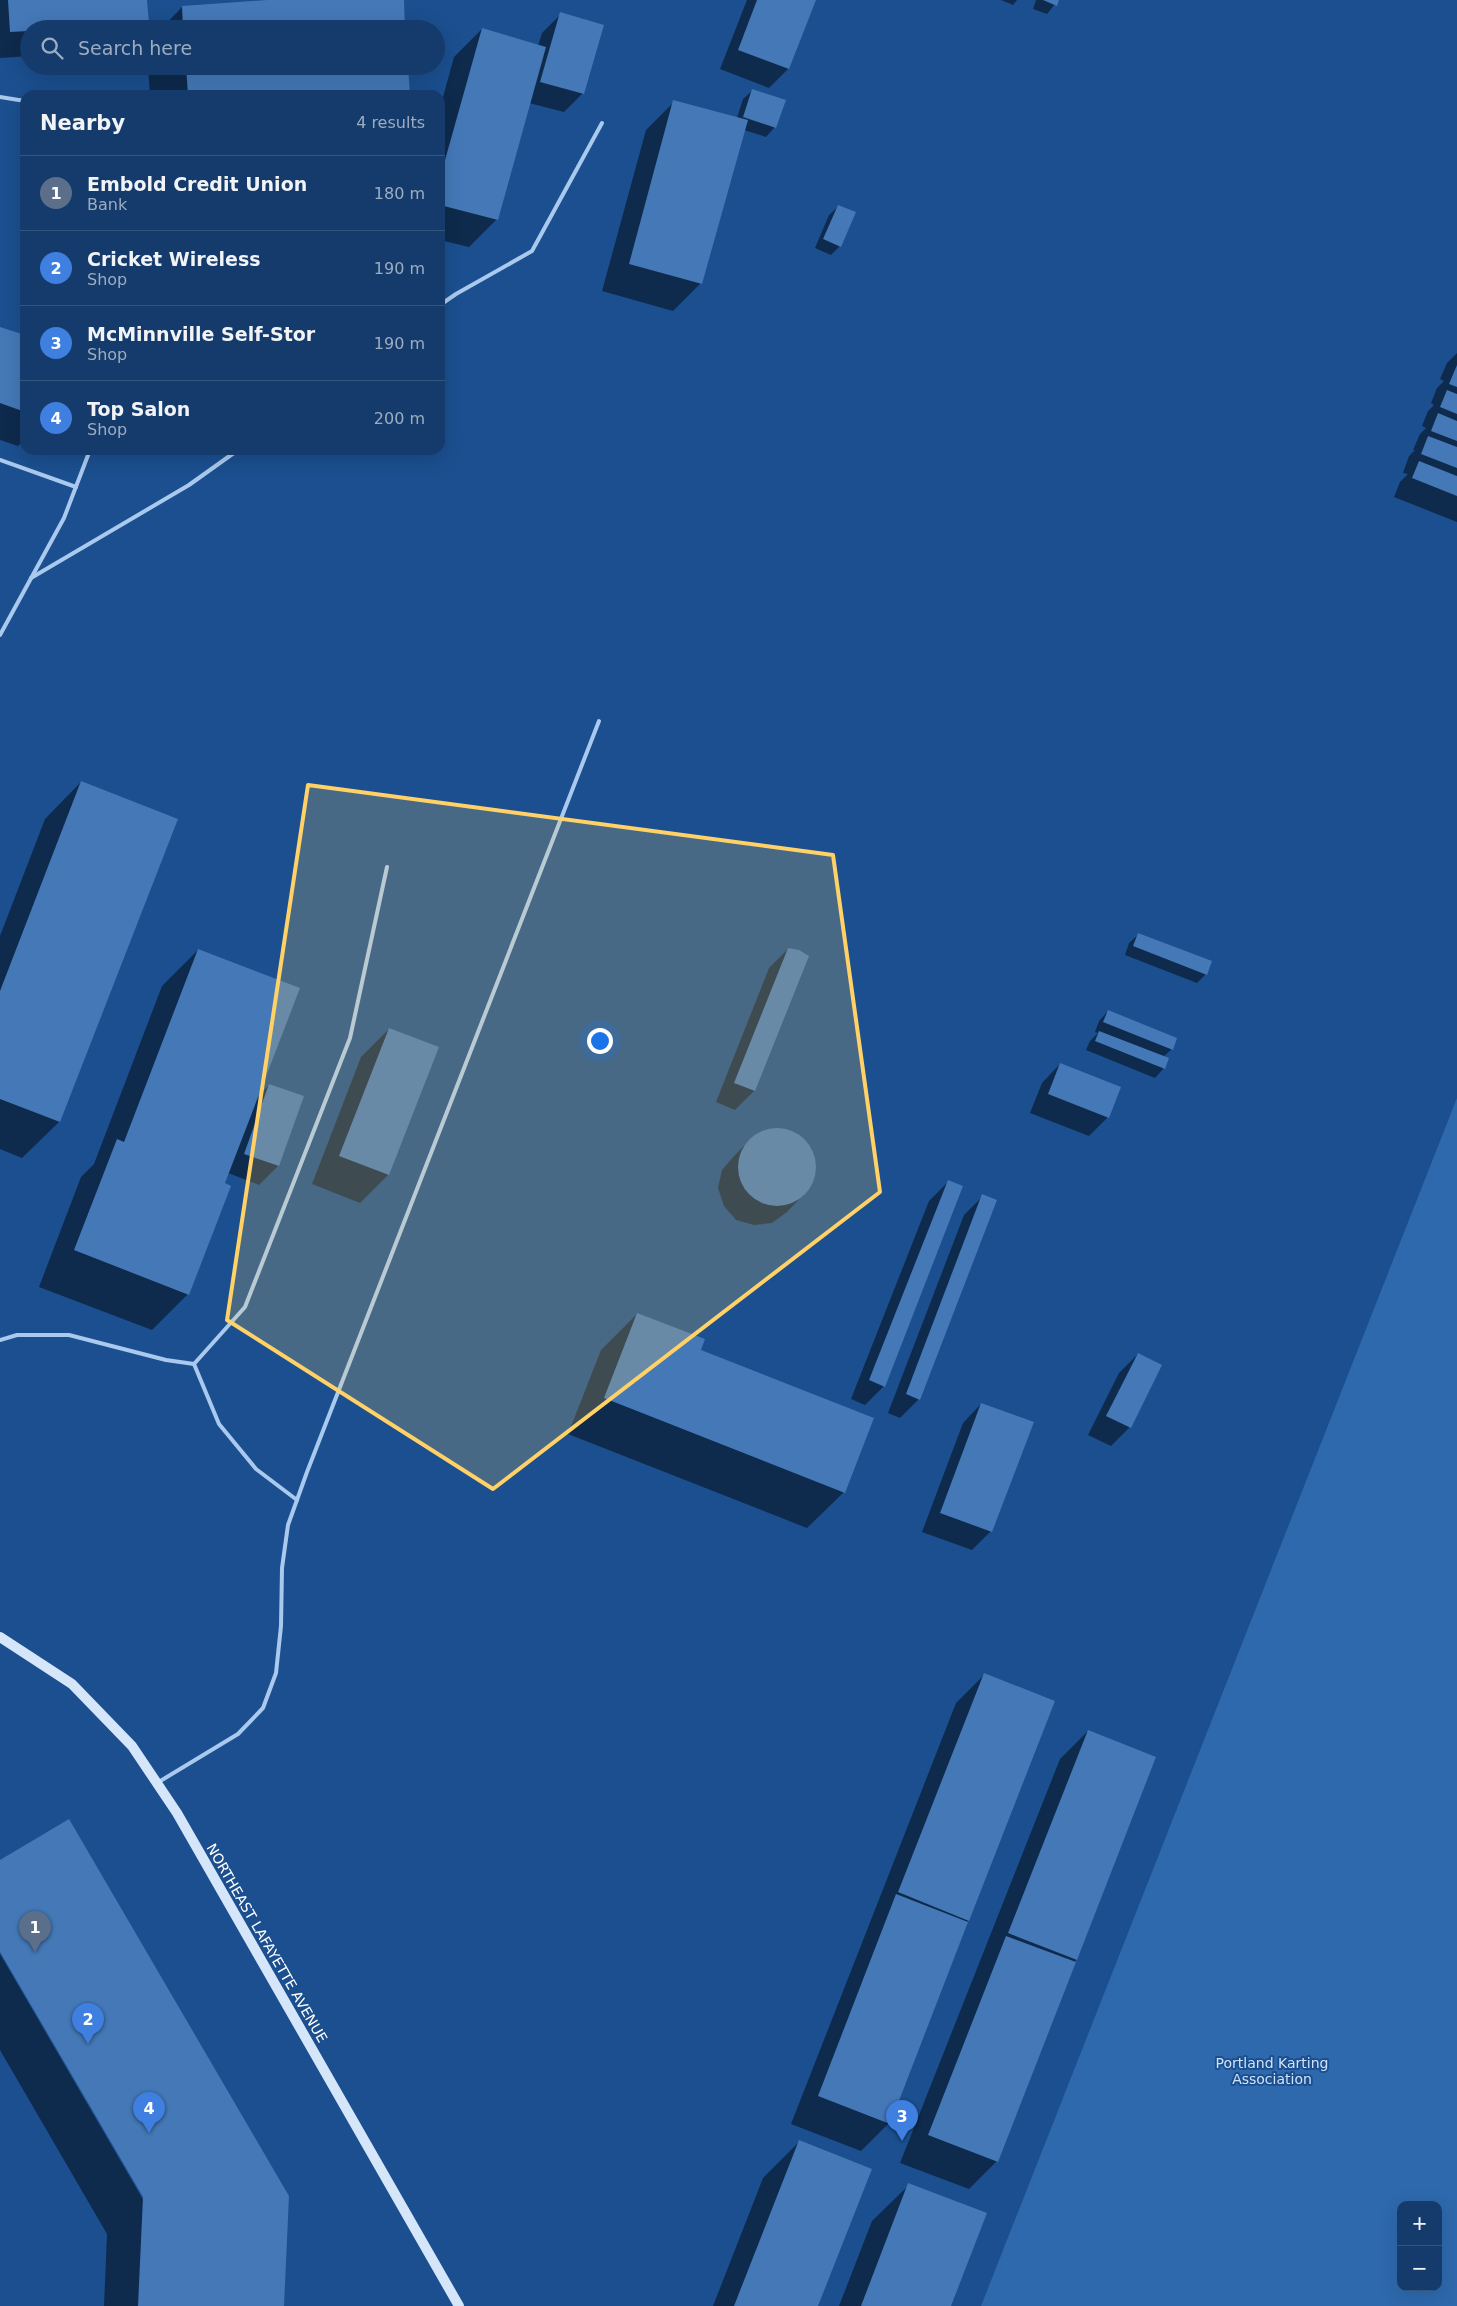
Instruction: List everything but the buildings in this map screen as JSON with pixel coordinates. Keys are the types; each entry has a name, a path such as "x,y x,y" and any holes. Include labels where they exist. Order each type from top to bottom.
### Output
{"main road":[{"name":"NORTHEAST LAFAYETTE AVENUE","path":"0,1637 72,1684 132,1746 177,1813 459,2306"}],"lane":[{"path":"0,96 20,100"},
{"path":"445,302 532,251 602,123"},
{"path":"0,635 64,518 88,455"},
{"path":"31,578 189,485 231,455"},
{"path":"0,460 76,487"},
{"path":"157,1783 238,1734 263,1708 276,1673 282,1568 288,1525 599,721"},
{"path":"194,1364 245,1307 350,1038 387,867"},
{"path":"0,1340 17,1335 69,1335 166,1360 194,1364"},
{"path":"194,1364 219,1424 256,1469 297,1500"}],"highlighted area":[{"path":"308,785 833,855 880,1192 493,1489 227,1320"}],"green space":[{"name":"Portland Karting Association","path":"1457,1098 1457,2306 981,2306"}],"place":[{"name":"Embold Credit Union","path":"35,1952"},
{"name":"Cricket Wireless","path":"88,2044"},
{"name":"Top Salon","path":"149,2133"},
{"name":"McMinnville Self-Stor","path":"902,2141"}]}
